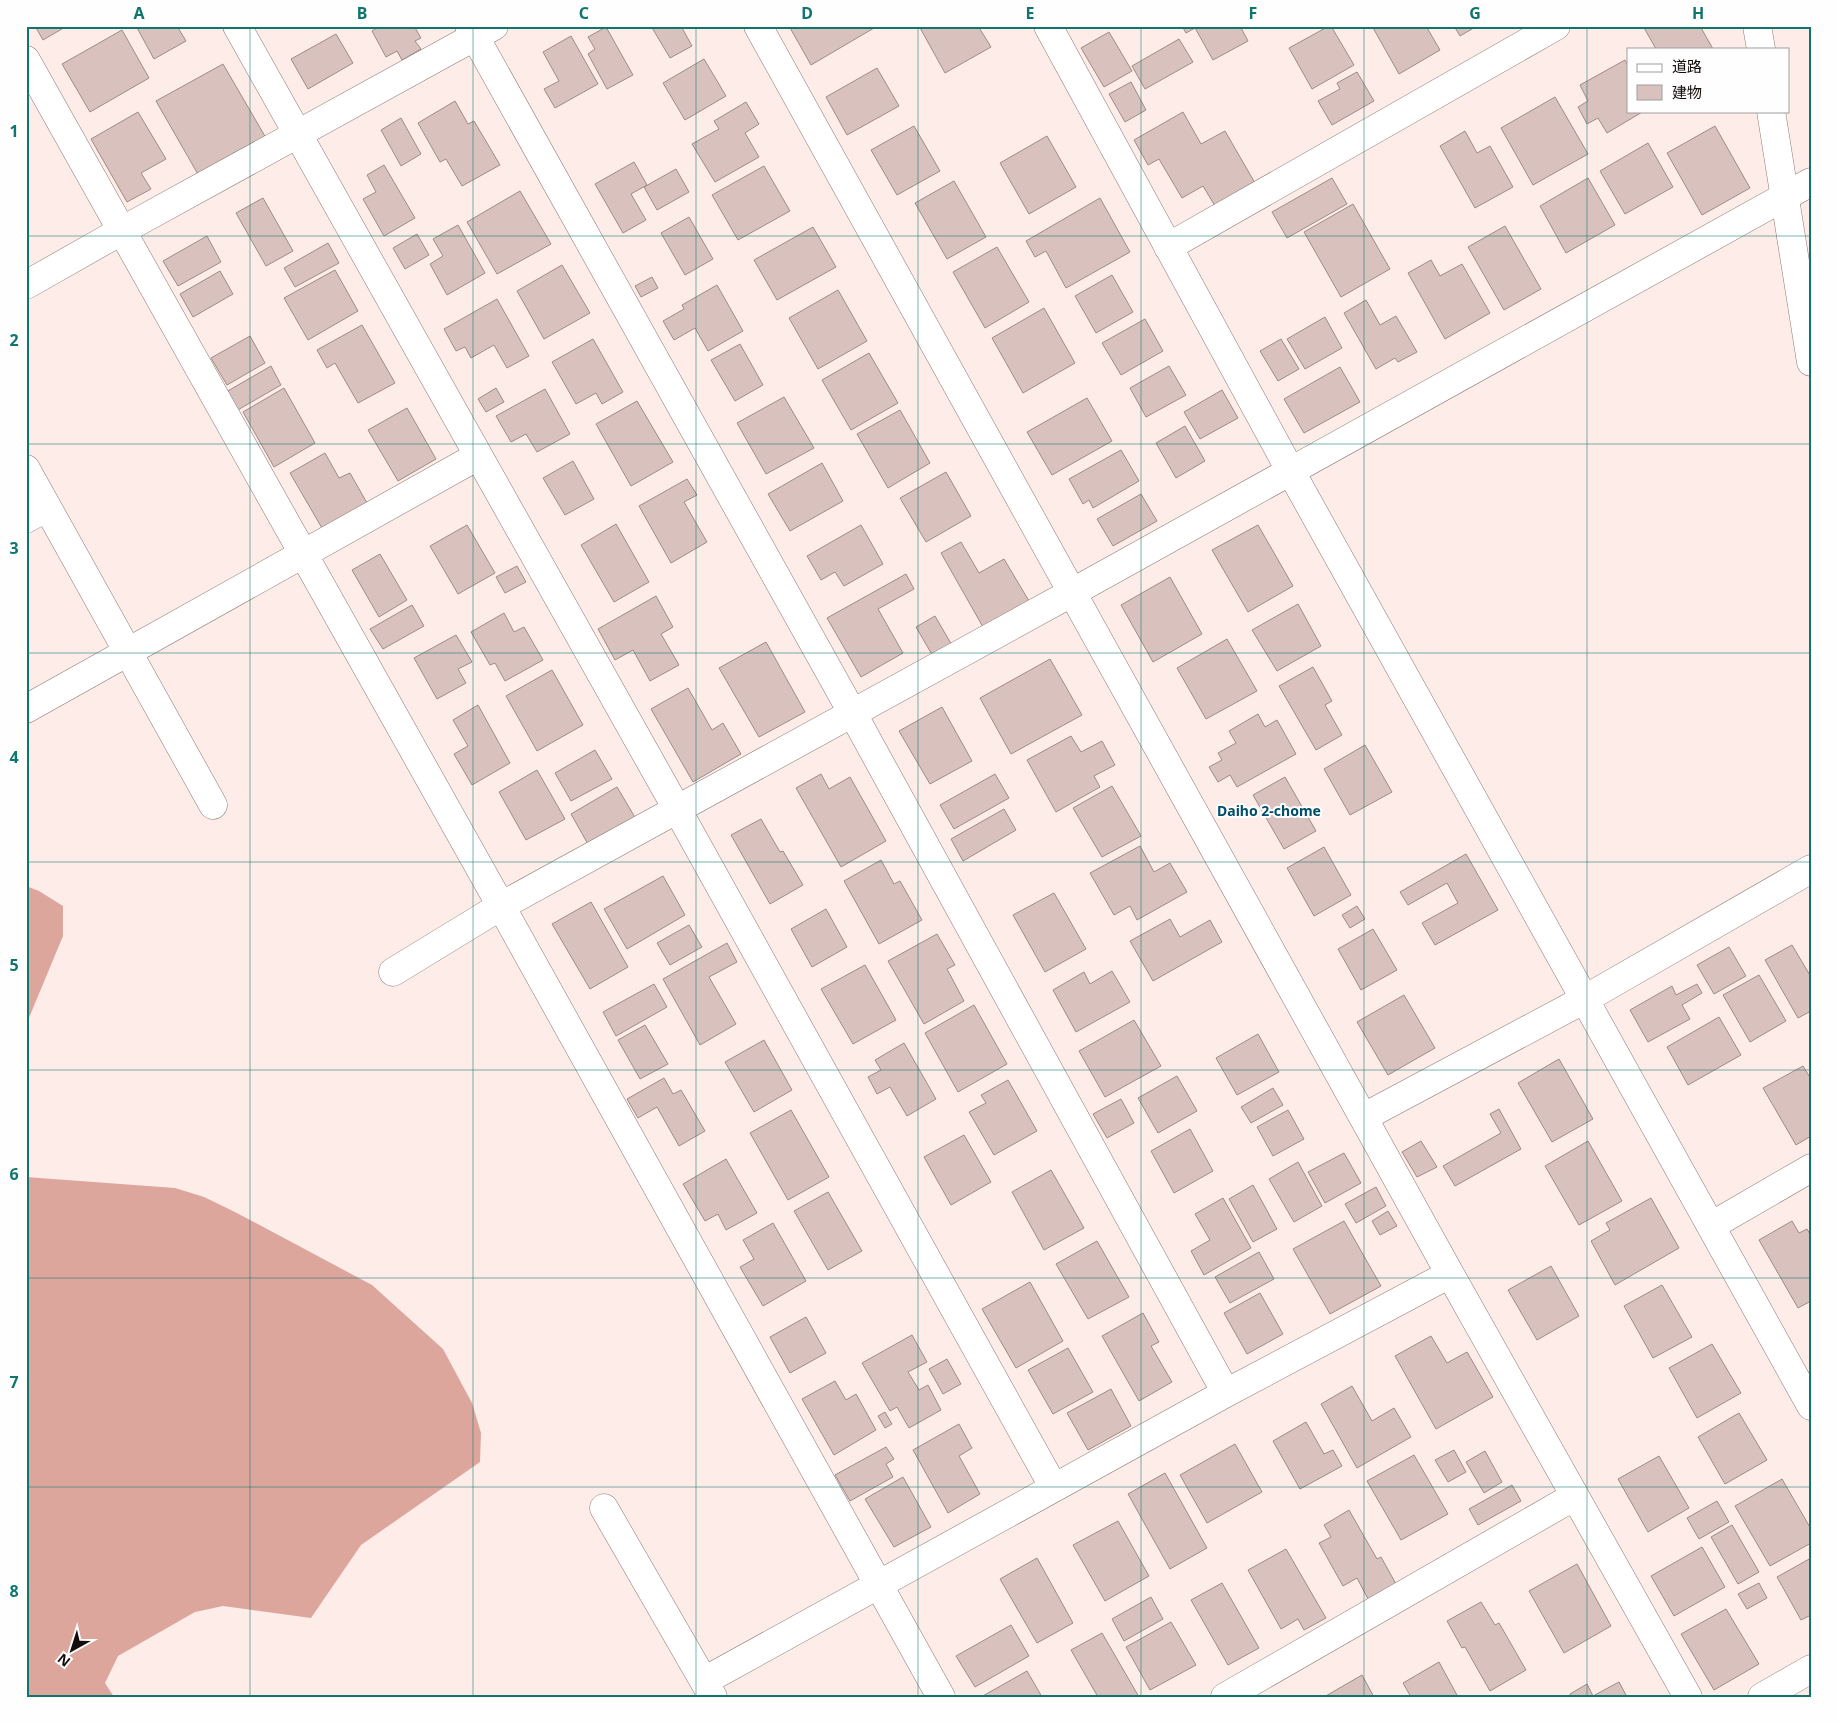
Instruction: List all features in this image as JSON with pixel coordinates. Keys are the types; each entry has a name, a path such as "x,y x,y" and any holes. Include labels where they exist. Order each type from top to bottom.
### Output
{"street":[{"path":"237,26 678,809 1054,1488"},
{"path":"758,26 1450,1274 1688,1697"},
{"path":"1048,26 1290,470 1811,1406"},
{"path":"1168,247 1556,26"},
{"path":"1757,26 1760,48"},
{"path":"26,285 480,30 1226,1393"},
{"path":"26,60 501,906 941,1697"},
{"path":"1771,112 1811,362"},
{"path":"393,972 501,906 853,714 1811,182"},
{"path":"26,709 478,456"},
{"path":"26,469 37,513 128,652 213,805"},
{"path":"1364,1117 1585,999 1811,868"},
{"path":"1711,1226 1811,1168"},
{"path":"604,1508 708,1689 879,1584 1226,1393 1450,1274"},
{"path":"1225,1697 1575,1496"},
{"path":"1762,1697 1811,1669"}],"shaded area":[{"path":"26,886 39,891 63,906 63,936 26,1025"},
{"path":"26,1177 175,1188 204,1197 372,1285 443,1349 472,1403 481,1433 480,1462 361,1545 311,1618 223,1606 195,1612 118,1656 105,1683 114,1697 26,1697"}],"building":[{"path":"35,26 67,26 43,40"},
{"path":"136,26 177,26 186,41 154,59"},
{"path":"380,26 414,26 421,38 415,41 421,49 402,60 397,51 386,57 372,31"},
{"path":"651,26 681,26 692,46 670,58"},
{"path":"789,26 873,26 874,28 811,65"},
{"path":"919,26 978,26 991,47 945,73"},
{"path":"1182,26 1240,26 1248,41 1213,60 1195,28 1186,33"},
{"path":"1331,26 1354,65 1312,89 1289,48"},
{"path":"1372,26 1426,26 1440,50 1399,74"},
{"path":"1454,26 1477,26 1460,36"},
{"path":"1643,26 1700,26 1712,48 1655,48"},
{"path":"606,27 633,75 607,89 588,54 595,49 588,37"},
{"path":"122,30 149,78 90,112 62,64"},
{"path":"1109,32 1132,71 1104,87 1081,48"},
{"path":"336,34 353,63 308,89 291,59"},
{"path":"571,36 598,84 555,108 544,89 559,81 543,52"},
{"path":"1179,39 1193,62 1145,89 1132,66"},
{"path":"704,59 726,96 685,120 663,83"},
{"path":"1625,60 1627,64 1627,112 1642,112 1607,133 1598,118 1587,124 1578,107 1588,101 1580,85"},
{"path":"223,64 266,138 199,176 156,101"},
{"path":"877,68 899,106 847,135 826,97"},
{"path":"1357,72 1374,101 1332,125 1318,101 1340,89 1337,83"},
{"path":"1131,82 1146,110 1125,122 1109,94"},
{"path":"1555,97 1588,154 1533,185 1501,128"},
{"path":"455,101 468,124 474,121 500,165 462,186 446,159 440,162 418,123"},
{"path":"746,102 759,124 745,133 759,157 715,182 692,144 719,129 714,121"},
{"path":"138,112 166,159 141,173 151,189 127,202 91,139"},
{"path":"1183,112 1201,144 1225,131 1255,183 1215,206 1203,186 1182,198 1159,159 1148,165 1134,140"},
{"path":"401,118 421,154 401,166 381,130"},
{"path":"914,126 940,171 897,195 871,150"},
{"path":"1715,126 1750,188 1702,215 1667,153"},
{"path":"1465,131 1477,153 1490,146 1513,187 1475,208 1440,146"},
{"path":"1047,136 1076,187 1029,214 1000,163"},
{"path":"1648,143 1673,187 1625,214 1600,171"},
{"path":"634,162 647,185 631,194 646,220 623,233 595,184"},
{"path":"384,165 415,218 384,236 363,199 376,192 367,175"},
{"path":"764,166 790,211 738,240 712,195"},
{"path":"676,169 689,192 657,210 644,187"},
{"path":"1332,178 1347,204 1287,238 1272,212"},
{"path":"1588,178 1615,225 1566,253 1540,206"},
{"path":"954,181 986,237 947,259 915,203"},
{"path":"520,191 551,244 497,274 467,222"},
{"path":"263,198 293,251 266,266 236,213"},
{"path":"1100,198 1130,252 1066,288 1046,251 1035,257 1026,241"},
{"path":"1353,204 1390,269 1341,297 1304,232"},
{"path":"689,217 713,259 685,275 661,233"},
{"path":"458,225 485,273 447,295 430,264 443,256 433,239"},
{"path":"1505,226 1541,289 1504,310 1468,247"},
{"path":"813,227 836,267 777,300 754,260"},
{"path":"417,234 429,255 405,269 393,248"},
{"path":"207,236 221,262 178,286 163,261"},
{"path":"328,243 339,263 295,287 284,268"},
{"path":"997,247 1029,302 985,328 953,272"},
{"path":"1431,260 1440,276 1462,264 1490,313 1445,339 1408,273"},
{"path":"562,265 590,313 544,339 517,291"},
{"path":"335,270 358,311 308,340 284,298"},
{"path":"220,271 233,294 193,317 180,294"},
{"path":"1112,275 1133,312 1096,333 1075,296"},
{"path":"652,277 658,288 641,297 635,286"},
{"path":"717,285 743,331 708,351 695,328 674,340 663,321 684,309 682,305"},
{"path":"838,290 867,341 818,369 789,318"},
{"path":"497,299 529,356 507,368 494,345 471,358 465,347 456,351 444,329"},
{"path":"1366,300 1380,325 1396,316 1417,352 1398,362 1395,358 1376,369 1344,313"},
{"path":"1044,308 1075,363 1023,393 992,338"},
{"path":"1325,317 1342,348 1305,369 1287,339"},
{"path":"1145,319 1163,351 1121,375 1102,343"},
{"path":"362,325 395,383 358,403 335,363 327,368 317,350"},
{"path":"250,336 265,363 227,385 211,358"},
{"path":"593,339 623,392 602,404 596,393 576,404 552,362"},
{"path":"1281,339 1299,369 1278,381 1260,351"},
{"path":"740,344 763,385 735,401 711,360"},
{"path":"869,353 898,403 851,430 822,380"},
{"path":"271,366 281,385 236,411 226,392"},
{"path":"1169,366 1186,395 1146,417 1130,388"},
{"path":"1340,367 1360,402 1304,433 1284,399"},
{"path":"284,388 315,443 274,467 243,412"},
{"path":"496,388 504,402 486,412 478,399"},
{"path":"545,389 570,434 537,452 526,434 511,442 496,416"},
{"path":"1222,390 1238,418 1200,439 1184,412"},
{"path":"784,397 814,448 766,474 737,423"},
{"path":"1087,398 1112,441 1052,475 1027,432"},
{"path":"637,401 673,462 631,486 596,424"},
{"path":"407,408 436,459 398,481 368,430"},
{"path":"900,410 930,463 888,488 857,434"},
{"path":"1185,426 1205,461 1176,478 1156,443"},
{"path":"1121,450 1139,481 1093,508 1089,500 1083,504 1069,479"},
{"path":"325,453 339,478 350,473 371,510 326,535 290,473"},
{"path":"573,461 594,499 565,515 543,478"},
{"path":"822,463 843,501 790,531 768,494"},
{"path":"946,472 971,516 926,542 900,498"},
{"path":"687,479 697,495 684,502 707,542 671,563 639,506"},
{"path":"1141,494 1157,521 1113,546 1097,519"},
{"path":"616,524 649,582 614,602 581,545"},
{"path":"467,525 495,573 458,594 430,546"},
{"path":"861,525 883,564 844,586 835,572 821,580 807,556"},
{"path":"1258,525 1293,586 1248,612 1212,550"},
{"path":"961,542 979,573 1004,559 1029,601 983,627 941,553"},
{"path":"380,554 407,600 379,617 352,570"},
{"path":"517,566 526,582 505,593 496,577"},
{"path":"906,574 914,589 878,609 903,653 861,677 827,618"},
{"path":"1170,577 1202,634 1153,662 1121,605"},
{"path":"656,596 673,627 661,634 679,665 650,681 633,650 615,660 598,629"},
{"path":"1298,604 1321,646 1277,671 1252,630"},
{"path":"412,605 424,626 383,649 370,629"},
{"path":"504,613 514,632 524,627 543,660 505,681 495,663 490,665 471,632"},
{"path":"935,616 953,647 934,658 916,627"},
{"path":"456,635 472,662 458,669 466,683 437,699 414,658"},
{"path":"1227,639 1257,691 1206,719 1177,668"},
{"path":"766,642 805,712 759,737 719,668"},
{"path":"1050,659 1082,715 1011,754 980,698"},
{"path":"1313,667 1332,701 1325,705 1342,735 1316,750 1279,686"},
{"path":"552,670 583,725 537,751 506,696"},
{"path":"688,688 712,730 723,723 741,754 693,782 651,709"},
{"path":"478,705 510,763 472,785 454,754 468,746 453,720"},
{"path":"942,707 972,761 930,784 899,731"},
{"path":"1258,714 1265,727 1277,720 1296,754 1237,787 1230,775 1218,782 1209,767 1222,760 1218,753 1236,743 1229,731"},
{"path":"1071,736 1081,752 1102,741 1115,765 1094,776 1100,787 1056,812 1027,760"},
{"path":"1365,745 1392,792 1350,815 1324,769"},
{"path":"595,750 612,779 571,801 555,773"},
{"path":"537,770 565,819 526,840 499,792"},
{"path":"821,774 829,789 850,777 886,841 841,867 796,788"},
{"path":"995,774 1009,798 954,829 940,805"},
{"path":"1285,777 1316,831 1284,849 1253,795"},
{"path":"1112,786 1141,836 1102,857 1073,808"},
{"path":"617,787 636,819 589,846 571,814"},
{"path":"1004,809 1016,830 963,861 951,839"},
{"path":"761,819 780,852 783,851 803,885 770,904 731,835"},
{"path":"1140,846 1154,872 1170,863 1187,892 1137,920 1130,906 1114,915 1090,873"},
{"path":"1324,847 1351,895 1314,916 1287,868"},
{"path":"1466,854 1498,910 1435,945 1422,923 1458,903 1447,883 1408,905 1400,892"},
{"path":"881,860 894,884 900,881 922,920 879,944 844,881"},
{"path":"663,876 685,915 627,949 604,909"},
{"path":"1054,893 1086,949 1045,972 1013,915"},
{"path":"591,902 628,967 590,989 552,924"},
{"path":"1357,906 1365,919 1350,928 1342,915"},
{"path":"826,909 847,947 812,967 791,929"},
{"path":"1170,919 1180,937 1210,920 1222,942 1153,981 1130,941"},
{"path":"689,925 702,947 670,965 657,943"},
{"path":"1373,929 1397,970 1361,990 1338,949"},
{"path":"937,934 955,965 947,969 964,1001 924,1024 888,961"},
{"path":"727,943 737,962 709,977 736,1024 700,1045 663,979"},
{"path":"1792,945 1811,977 1811,1011 1798,1018 1765,960"},
{"path":"1729,947 1746,976 1714,994 1697,965"},
{"path":"865,965 896,1020 853,1044 821,989"},
{"path":"1112,971 1130,1002 1076,1032 1053,990 1084,972 1090,984"},
{"path":"1759,975 1786,1021 1750,1042 1723,995"},
{"path":"654,984 667,1007 616,1036 603,1012"},
{"path":"1697,984 1702,993 1682,1005 1690,1019 1648,1042 1630,1010 1672,986 1676,995"},
{"path":"1404,995 1435,1048 1388,1075 1357,1022"},
{"path":"974,1005 1007,1064 958,1092 925,1033"},
{"path":"1719,1017 1741,1055 1688,1085 1667,1047"},
{"path":"1134,1020 1161,1066 1105,1097 1079,1051"},
{"path":"645,1025 668,1064 640,1079 618,1040"},
{"path":"1258,1034 1279,1072 1237,1095 1216,1058"},
{"path":"764,1040 792,1090 754,1112 725,1062"},
{"path":"904,1043 936,1099 907,1116 890,1087 877,1094 868,1077 881,1070 875,1060"},
{"path":"1559,1059 1593,1119 1552,1142 1518,1083"},
{"path":"1803,1066 1811,1079 1811,1136 1796,1145 1763,1088"},
{"path":"1177,1076 1197,1111 1158,1133 1138,1098"},
{"path":"664,1078 673,1094 681,1090 705,1131 679,1146 657,1107 638,1118 627,1099"},
{"path":"1008,1080 1037,1131 994,1155 969,1112 986,1103 981,1095"},
{"path":"1273,1088 1283,1105 1251,1123 1241,1107"},
{"path":"1121,1099 1134,1123 1107,1138 1093,1114"},
{"path":"1499,1109 1521,1149 1455,1186 1443,1166 1501,1133 1490,1114"},
{"path":"791,1110 829,1177 788,1200 750,1133"},
{"path":"1288,1110 1304,1139 1273,1156 1257,1127"},
{"path":"1190,1129 1213,1171 1174,1193 1151,1151"},
{"path":"964,1135 991,1182 951,1205 924,1157"},
{"path":"1421,1141 1437,1167 1417,1177 1402,1152"},
{"path":"1588,1141 1622,1201 1579,1225 1545,1166"},
{"path":"1344,1153 1361,1183 1325,1203 1308,1172"},
{"path":"726,1159 757,1213 726,1230 718,1214 705,1221 683,1184"},
{"path":"1298,1162 1322,1206 1294,1222 1269,1179"},
{"path":"1051,1170 1084,1228 1044,1250 1012,1192"},
{"path":"1253,1185 1277,1229 1253,1242 1229,1199"},
{"path":"1376,1187 1386,1206 1356,1223 1345,1204"},
{"path":"828,1192 862,1251 828,1270 794,1211"},
{"path":"1223,1198 1251,1248 1204,1275 1191,1251 1210,1240 1195,1214"},
{"path":"1651,1198 1679,1248 1615,1285 1591,1241 1610,1230 1606,1223"},
{"path":"1388,1211 1397,1226 1380,1235 1372,1221"},
{"path":"1344,1221 1381,1286 1330,1314 1293,1249"},
{"path":"1792,1221 1799,1233 1807,1229 1811,1236 1811,1301 1798,1308 1759,1240"},
{"path":"773,1223 806,1281 763,1306 740,1267 754,1259 743,1240"},
{"path":"1097,1241 1129,1297 1088,1319 1056,1264"},
{"path":"1259,1252 1274,1279 1230,1303 1215,1277"},
{"path":"1551,1266 1579,1316 1537,1340 1508,1290"},
{"path":"1030,1282 1063,1341 1016,1368 982,1309"},
{"path":"1662,1285 1692,1337 1653,1358 1624,1306"},
{"path":"1260,1293 1283,1334 1247,1354 1224,1313"},
{"path":"1143,1313 1159,1342 1151,1346 1172,1382 1139,1401 1102,1336"},
{"path":"806,1317 826,1353 790,1373 770,1337"},
{"path":"912,1335 927,1362 908,1372 919,1390 928,1385 941,1410 909,1428 897,1407 890,1411 862,1363"},
{"path":"1431,1336 1447,1363 1467,1352 1493,1397 1436,1429 1395,1356"},
{"path":"1712,1344 1741,1393 1697,1418 1669,1368"},
{"path":"1068,1348 1093,1392 1053,1414 1028,1370"},
{"path":"947,1359 961,1384 943,1394 929,1369"},
{"path":"835,1381 846,1400 856,1394 876,1430 834,1455 802,1399"},
{"path":"1352,1386 1372,1421 1394,1408 1411,1437 1357,1468 1321,1404"},
{"path":"1111,1389 1131,1426 1088,1450 1067,1413"},
{"path":"885,1412 892,1424 885,1428 878,1416"},
{"path":"1739,1413 1767,1460 1725,1484 1698,1437"},
{"path":"1306,1422 1324,1454 1333,1450 1342,1466 1300,1489 1273,1441"},
{"path":"959,1424 972,1448 959,1456 980,1494 948,1513 913,1450"},
{"path":"1235,1444 1262,1492 1207,1523 1180,1475"},
{"path":"886,1447 894,1459 886,1464 893,1477 850,1501 835,1475"},
{"path":"1454,1450 1466,1472 1448,1482 1435,1460"},
{"path":"1485,1451 1502,1482 1484,1493 1466,1462"},
{"path":"1414,1455 1448,1514 1401,1540 1367,1481"},
{"path":"1659,1456 1689,1508 1648,1532 1618,1479"},
{"path":"1165,1473 1207,1548 1170,1569 1128,1494"},
{"path":"903,1477 931,1527 894,1547 865,1499"},
{"path":"1782,1479 1811,1529 1811,1543 1770,1566 1735,1506"},
{"path":"1512,1485 1521,1501 1478,1525 1469,1509"},
{"path":"1717,1501 1729,1522 1699,1539 1687,1518"},
{"path":"1349,1510 1377,1559 1381,1557 1396,1584 1368,1599 1357,1578 1343,1586 1319,1543 1331,1537 1324,1525"},
{"path":"1118,1521 1149,1576 1105,1601 1073,1545"},
{"path":"1732,1525 1759,1572 1738,1584 1711,1537"},
{"path":"1702,1547 1725,1587 1674,1616 1651,1576"},
{"path":"1286,1549 1326,1618 1304,1630 1298,1619 1281,1629 1248,1570"},
{"path":"1037,1558 1073,1623 1037,1643 1000,1579"},
{"path":"1811,1558 1811,1615 1801,1620 1777,1577"},
{"path":"1577,1564 1611,1626 1564,1653 1529,1591"},
{"path":"1222,1583 1259,1648 1228,1665 1191,1600"},
{"path":"1759,1583 1767,1598 1747,1609 1738,1594"},
{"path":"1151,1597 1163,1619 1124,1641 1112,1619"},
{"path":"1481,1602 1495,1625 1499,1623 1526,1670 1490,1691 1465,1647 1462,1648 1447,1621"},
{"path":"1726,1609 1759,1664 1714,1690 1681,1634"},
{"path":"1171,1622 1196,1665 1150,1690 1126,1647"},
{"path":"1011,1625 1029,1656 975,1687 956,1656"},
{"path":"1102,1633 1139,1697 1098,1697 1071,1650"},
{"path":"1439,1662 1458,1697 1411,1697 1403,1683"},
{"path":"1027,1671 1042,1697 981,1697"},
{"path":"1362,1675 1374,1697 1324,1697"},
{"path":"1619,1682 1627,1697 1571,1697 1570,1694 1587,1684 1593,1696"}],"district":[{"name":"Daiho 2-chome","path":"1269,810"}]}
